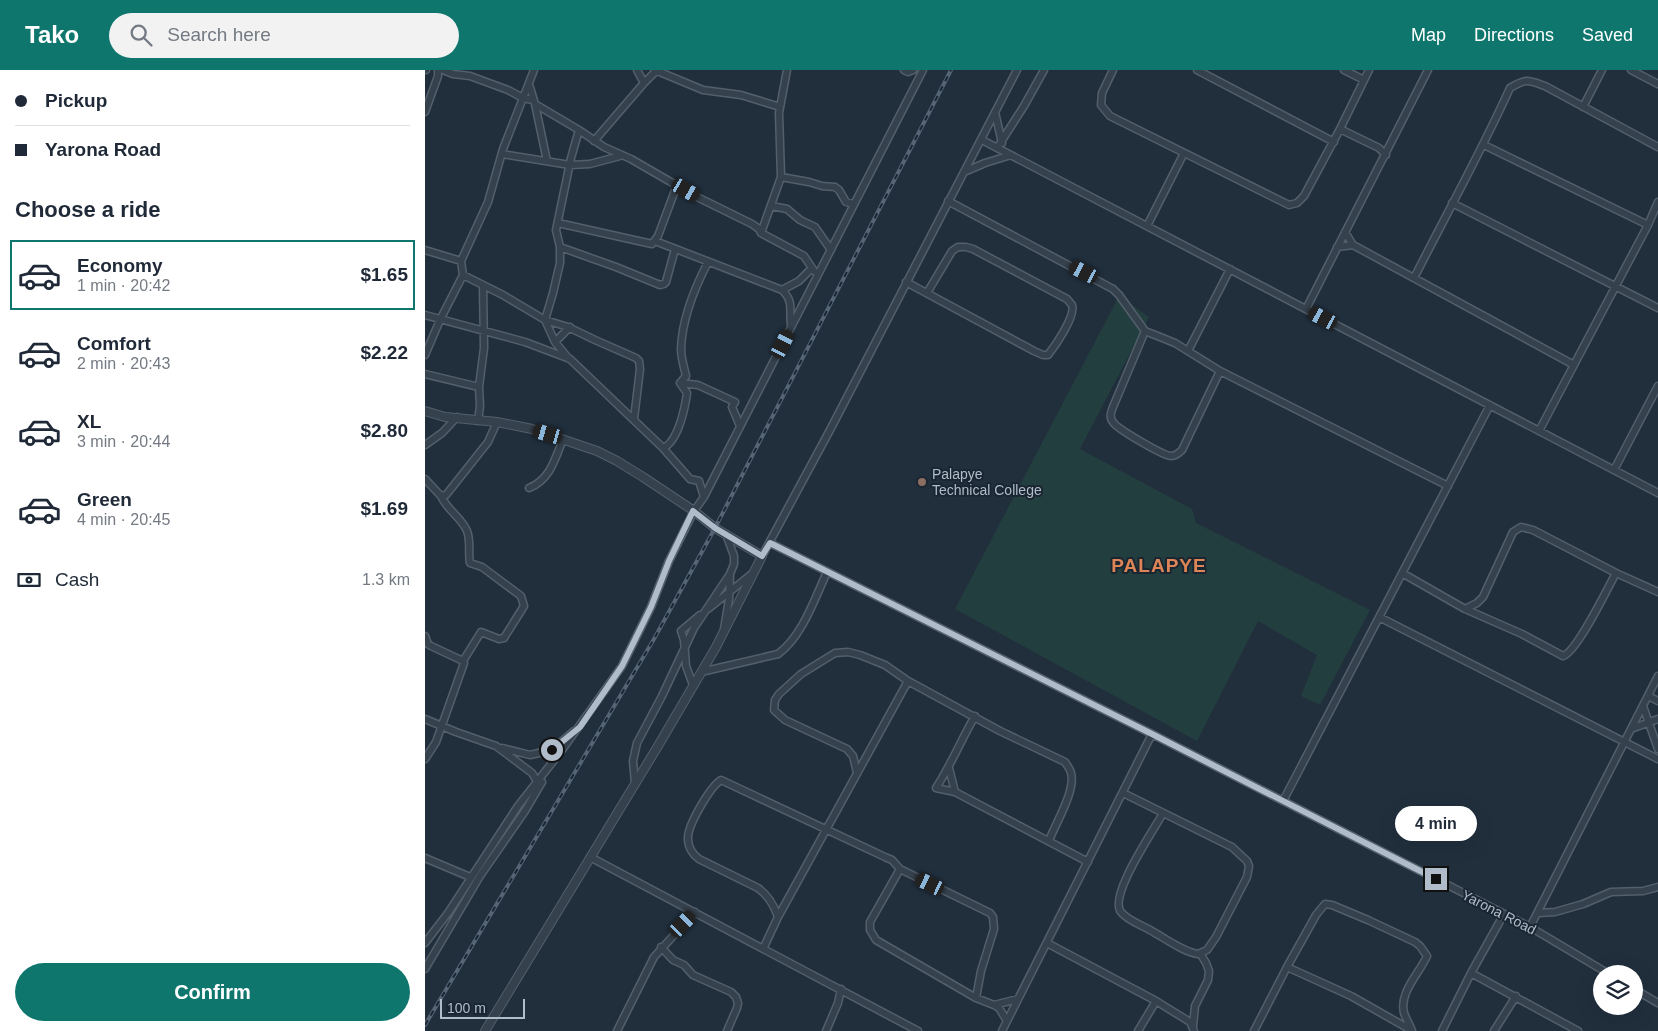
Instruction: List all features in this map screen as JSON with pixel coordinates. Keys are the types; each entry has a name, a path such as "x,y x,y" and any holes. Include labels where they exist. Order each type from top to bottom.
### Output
{"street":[{"path":"425,112 438,76 438,70"},
{"path":"443,70 453,74 469,73 534,102 620,156 631,159 759,229 761,233 804,256 811,269 818,275"},
{"path":"425,355 463,275 461,261 488,202 502,154 534,70"},
{"path":"637,70 644,83"},
{"path":"594,141 656,70 703,90 741,95 780,107"},
{"path":"761,233 781,177 780,107 787,70"},
{"path":"903,70 909,72 913,70"},
{"path":"425,943 448,913 518,806 580,727 622,666 651,607 669,561 693,511 704,497 923,70"},
{"path":"485,1031 723,633 1017,70"},
{"path":"997,148 1044,70"},
{"path":"1113,70 1102,93 1101,105 1110,116 1289,205 1297,203 1304,196 1334,142 1369,70"},
{"path":"1197,70 1334,142"},
{"path":"1344,70 1364,80"},
{"path":"1306,309 1428,70"},
{"path":"1583,106 1602,70"},
{"path":"1631,70 1658,84"},
{"path":"1414,278 1484,145 1510,88 1519,83 1528,80 1545,86 1658,147"},
{"path":"529,84 547,161"},
{"path":"995,112 1001,141 1008,154"},
{"path":"1340,129 1379,148 1386,155"},
{"path":"579,130 556,230 560,247 560,263 545,320 555,342 569,359 634,419 690,479 699,481 704,497"},
{"path":"982,140 1658,493"},
{"path":"1484,145 1648,225"},
{"path":"1147,226 1184,153"},
{"path":"502,154 570,165 590,164 620,156"},
{"path":"964,172 1008,154"},
{"path":"781,177 821,186 835,187 846,202 854,204"},
{"path":"558,223 652,244 655,241 677,185"},
{"path":"948,202 1113,289 1145,331 1168,340 1220,371 1448,486"},
{"path":"1539,431 1648,225 1658,202"},
{"path":"1452,203 1658,308"},
{"path":"772,206 787,209 800,220 815,227 831,250"},
{"path":"1345,232 1353,245 1574,365"},
{"path":"655,241 782,290 788,296 791,304 791,328"},
{"path":"1337,247 1353,245"},
{"path":"560,247 616,266 660,285 666,282 675,249"},
{"path":"906,282 1043,355 1048,355 1057,344 1072,311 1072,304 1067,299 988,256 966,247 958,247 952,251 927,293"},
{"path":"425,250 461,261"},
{"path":"680,383 686,376 681,349 686,316 695,288 708,262"},
{"path":"782,290 799,281 811,269"},
{"path":"1188,352 1230,269"},
{"path":"463,275 503,295 545,320 570,327 639,361 641,365 634,419"},
{"path":"478,421 484,331 483,286"},
{"path":"425,315 525,342 569,359"},
{"path":"555,342 570,327"},
{"path":"1145,331 1113,407 1111,417 1114,424 1145,444 1170,456 1176,455 1182,450 1220,371"},
{"path":"425,374 479,387"},
{"path":"680,383 698,385 735,402 732,406 740,426"},
{"path":"663,448 672,442 675,437 685,403 687,393 680,383"},
{"path":"1614,470 1658,386"},
{"path":"1651,399 1658,403"},
{"path":"1283,801 1490,405"},
{"path":"425,411 445,417 497,422 532,429 597,451 617,461 762,556"},
{"path":"425,445 442,433 457,417"},
{"path":"441,496 449,492 487,442 497,422"},
{"path":"529,488 535,486 547,475 563,439"},
{"path":"425,479 441,496 467,530 470,563 482,567 521,596 523,601 523,606 504,638 481,632 477,637 463,661 464,663 436,742 425,760"},
{"path":"1465,609 1477,603 1483,597 1513,532 1521,527 1533,530 1616,573 1658,592"},
{"path":"635,783 633,761 637,743 694,628 730,574 734,564 734,556 727,534"},
{"name":"Yarona Road","path":"770,543 1152,734 1530,927 1594,965"},
{"path":"693,685 685,666 681,631 754,572"},
{"path":"701,672 779,654 787,648 797,634 827,572"},
{"path":"1402,573 1465,609 1566,656 1580,638 1616,573"},
{"path":"723,633 730,574"},
{"path":"1379,617 1658,759"},
{"path":"425,636 426,645 463,661"},
{"path":"857,773 853,756 847,749 783,718 774,710 775,700 784,688 801,674 835,654 848,652 871,658 1000,731 1065,762 1071,772 1071,785 1049,841"},
{"path":"1530,927 1658,676"},
{"path":"763,949 778,917 828,829 908,680"},
{"path":"1648,696 1658,701"},
{"path":"1643,706 1658,749"},
{"path":"975,716 963,736 949,768 936,788 955,792 1088,862"},
{"path":"1631,729 1658,719"},
{"path":"425,720 497,746 530,755 552,750 580,727"},
{"path":"1002,1031 1152,734"},
{"path":"497,746 532,773 538,782"},
{"path":"949,768 955,792"},
{"path":"425,969 480,876 525,811 547,771"},
{"path":"778,917 770,900 758,888 695,856 688,844 687,838 701,804 716,783 723,780 828,829 892,860 900,869 990,914 993,918 994,929 981,971 976,998"},
{"path":"1123,793 1232,847 1244,858 1249,866 1247,877 1216,937 1207,950 1200,953 1194,954 1171,942 1121,913 1118,908 1119,894 1141,849 1163,813"},
{"path":"589,857 918,1031"},
{"path":"425,858 470,877"},
{"path":"900,869 870,922 875,940 976,998 999,1008 1007,1021"},
{"path":"1538,913 1555,912 1583,904 1611,892 1643,891 1658,887"},
{"path":"1254,1031 1287,967 1316,915 1325,904 1332,905 1368,920 1415,942 1427,956 1407,990 1403,1002 1404,1014 1412,1031 1351,996 1287,967"},
{"path":"617,1031 654,957 661,947 695,912"},
{"path":"1442,1031 1471,973 1504,914"},
{"path":"1047,943 1156,1001 1190,1022 1193,1028"},
{"path":"661,947 673,960 684,965 693,975 731,992 736,997 738,1002 737,1008 727,1031"},
{"path":"1193,1028 1195,1006 1199,995 1205,988 1209,971 1207,963 1200,953"},
{"path":"1471,973 1578,1031"},
{"path":"826,1031 839,1003 841,989"},
{"path":"1643,994 1658,1003"},
{"path":"1494,1031 1516,996"},
{"path":"994,1005 1018,999"},
{"path":"1138,1031 1156,1001"}],"green space":[{"path":"1119,296 1149,317 1080,449 1192,509 1196,523 1370,610 1320,705 1301,696 1317,655 1258,621 1197,741 955,609"}],"railway":[{"path":"425,1025 654,639 715,528 951,70"}],"place":[{"name":"Palapye Technical College","path":"922,482"}],"district":[{"name":"PALAPYE","path":"1159,565"}],"route":[{"path":"552,750 580,727 622,666 651,607 669,561 693,511 715,528 762,556 770,543 1152,734 1436,879"}]}
